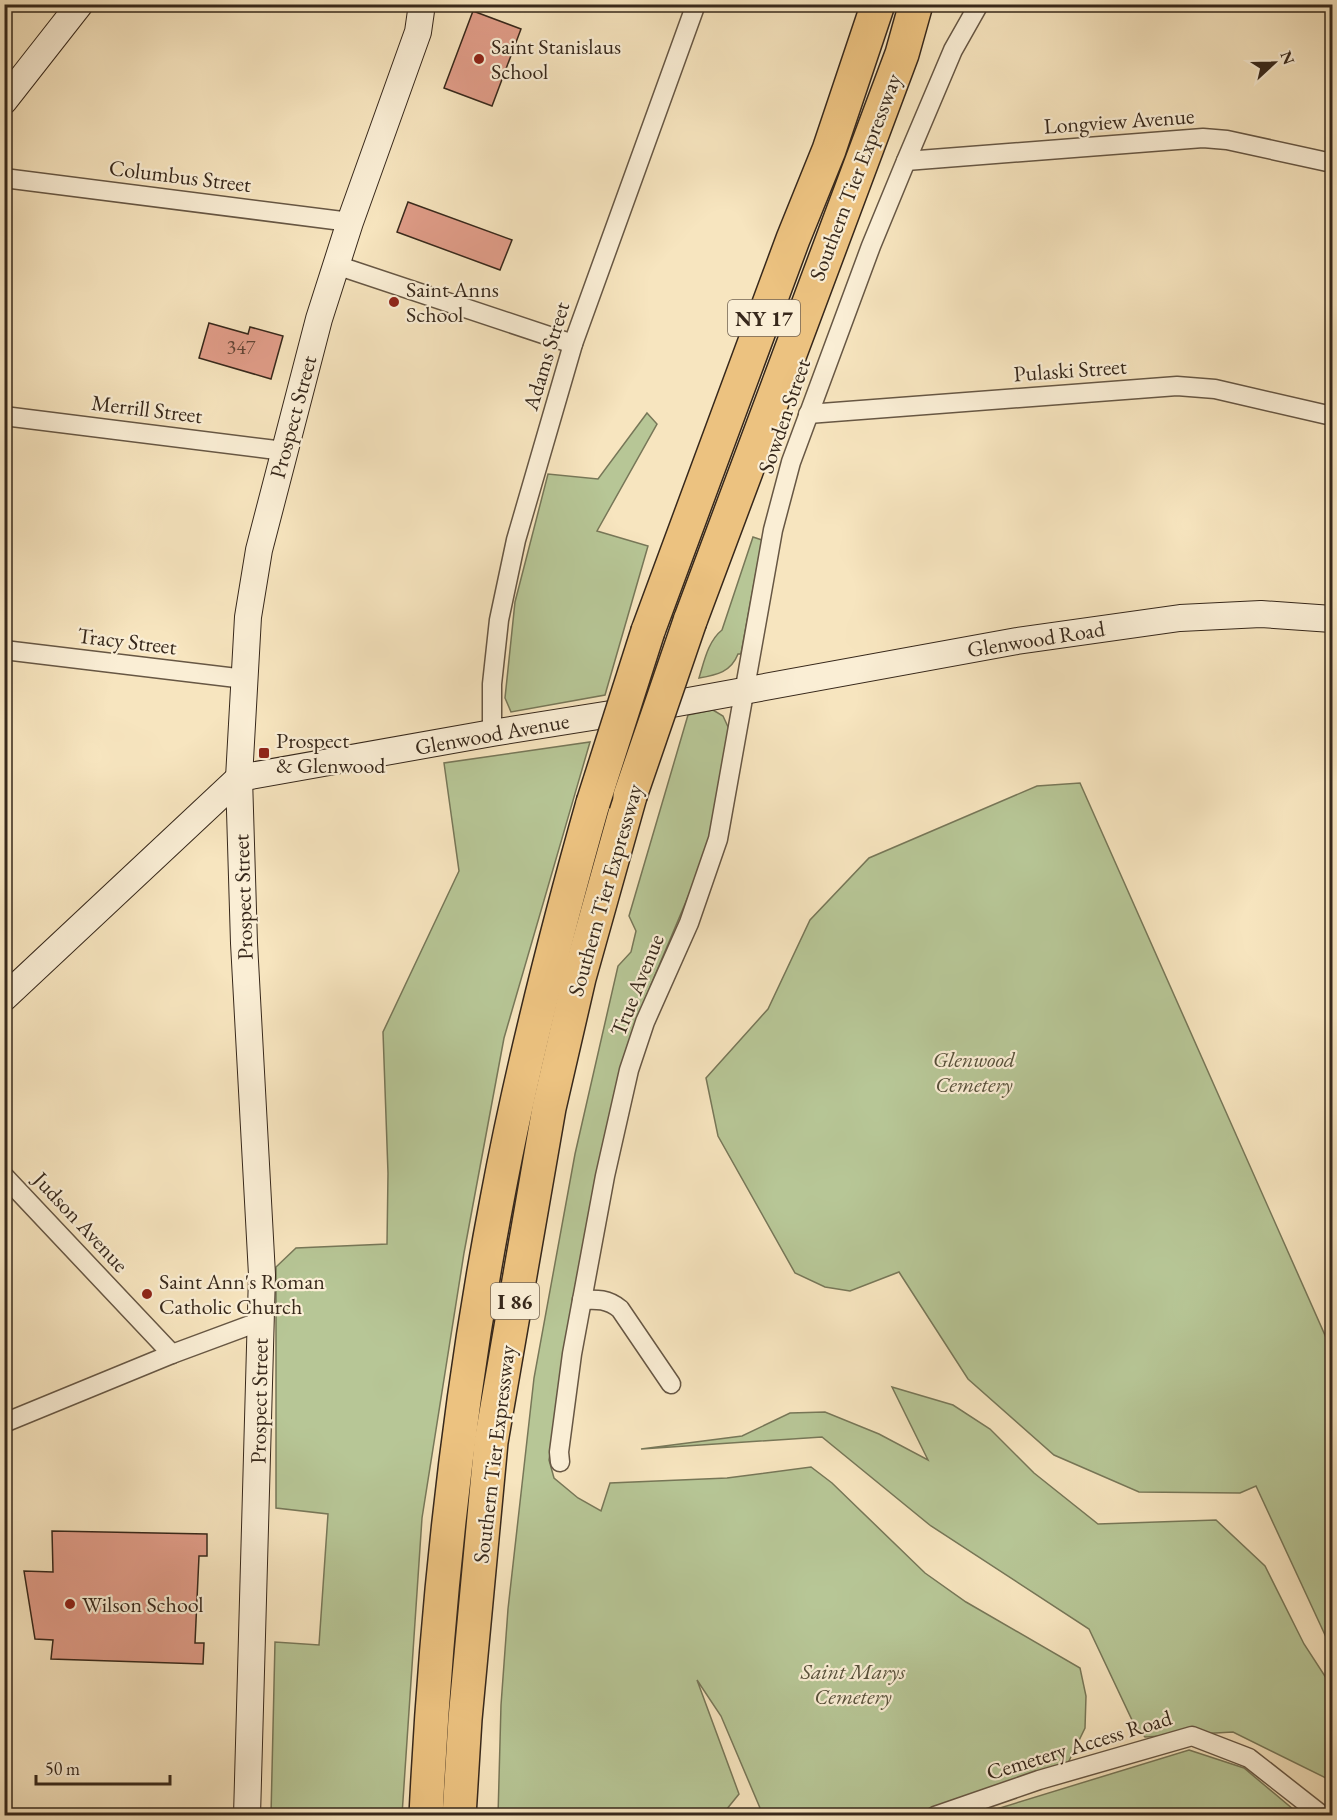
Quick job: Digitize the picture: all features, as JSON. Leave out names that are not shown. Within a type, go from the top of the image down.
[{"type":"highway","name":"Southern Tier Expressway","points":[[426,1815],[431,1705],[442,1572],[459,1431],[495,1211],[515,1111],[561,917],[593,803],[648,631],[794,239],[830,150],[878,4]]},
{"type":"highway","name":"Southern Tier Expressway","points":[[459,1815],[465,1719],[491,1442],[549,1108],[579,978],[630,796],[690,621],[902,54],[916,4]]},
{"type":"highway","points":[[902,54],[928,4]]},
{"type":"street","points":[[4,101],[80,4]]},
{"type":"street","name":"Prospect Street","points":[[247,1815],[261,1321],[261,1242],[244,943],[238,778],[248,617],[257,561],[319,319],[350,222],[418,32],[422,4]]},
{"type":"street","name":"Adams Street","points":[[492,733],[492,684],[498,630],[516,540],[573,344],[696,4]]},
{"type":"street","name":"Sowden Street","points":[[743,691],[773,530],[791,462],[871,246],[953,50],[979,4]]},
{"type":"street","name":"Longview Avenue","points":[[906,161],[1203,138],[1227,140],[1332,163]]},
{"type":"street","name":"Columbus Street","points":[[4,178],[350,222]]},
{"type":"street","points":[[336,265],[573,344]]},
{"type":"street","name":"Pulaski Street","points":[[808,414],[1177,386],[1215,389],[1332,416]]},
{"type":"street","name":"Merrill Street","points":[[4,416],[284,451]]},
{"type":"street","name":"Glenwood Road","points":[[743,691],[1017,641],[1180,618],[1260,614],[1332,619]]},
{"type":"street","name":"Tracy Street","points":[[4,650],[245,679]]},
{"type":"street","name":"Glenwood Avenue","points":[[238,778],[743,691]]},
{"type":"street","name":"True Avenue","points":[[560,1462],[559,1452],[572,1354],[605,1176],[629,1070],[645,1022],[689,923],[718,839],[743,691]]},
{"type":"street","points":[[4,998],[238,778]]},
{"type":"street","name":"Judson Avenue","points":[[4,1176],[172,1354]]},
{"type":"street","points":[[582,1300],[602,1299],[613,1303],[620,1309],[670,1384]]},
{"type":"street","points":[[4,1423],[172,1354],[261,1321]]},
{"type":"street","name":"Cemetery Access Road","points":[[935,1815],[1040,1780],[1192,1736],[1249,1758],[1323,1815]]},
{"type":"green space","points":[[647,413],[657,424],[597,531],[648,546],[605,695],[511,712],[505,698],[515,602],[548,474],[598,479]]},
{"type":"green space","points":[[753,537],[762,540],[741,654],[738,654],[723,672],[699,678],[710,646],[722,630]]},
{"type":"green space","name":"Saint Marys Cemetery","points":[[713,710],[723,716],[729,729],[706,854],[645,999],[593,1196],[549,1460],[554,1478],[578,1498],[601,1511],[610,1483],[727,1478],[811,1467],[832,1483],[925,1573],[966,1602],[1080,1668],[1086,1696],[1085,1728],[1068,1763],[918,1815],[763,1815],[721,1716],[697,1680],[739,1794],[722,1815],[498,1816],[501,1705],[508,1609],[534,1378],[575,1154],[618,966],[631,952],[636,931],[629,916],[688,715]]},
{"type":"green space","points":[[590,742],[504,1038],[464,1253],[422,1518],[402,1815],[271,1815],[275,1642],[319,1645],[328,1514],[276,1508],[276,1267],[296,1248],[387,1244],[388,1173],[383,1032],[459,871],[444,763]]},
{"type":"green space","name":"Glenwood Cemetery","points":[[1080,783],[1332,1351],[1332,1650],[1256,1486],[1240,1493],[1139,1492],[1054,1455],[968,1379],[899,1272],[850,1291],[825,1287],[795,1273],[718,1136],[706,1078],[768,1009],[810,920],[869,858],[1037,786]]},
{"type":"green space","points":[[892,1387],[953,1405],[990,1429],[1034,1473],[1098,1524],[1216,1520],[1265,1566],[1304,1644],[1332,1687],[1332,1781],[1233,1732],[1145,1737],[1133,1722],[1089,1629],[931,1526],[822,1437],[641,1449],[742,1436],[790,1413],[825,1412],[879,1434],[928,1460]]},
{"type":"green space","points":[[1189,1750],[1244,1768],[1300,1815],[977,1815]]},
{"type":"building","points":[[473,11],[521,29],[492,106],[444,88]]},
{"type":"building","points":[[408,202],[512,240],[500,270],[397,232]]},
{"type":"building","points":[[209,323],[248,334],[250,327],[283,336],[271,379],[199,358]]},
{"type":"building","points":[[52,1531],[207,1534],[207,1556],[199,1556],[195,1643],[204,1643],[203,1664],[51,1659],[53,1640],[35,1639],[24,1571],[53,1572]]},
{"type":"place","name":"Saint Stanislaus School","points":[[479,59]]},
{"type":"place","name":"Saint Anns School","points":[[394,302]]},
{"type":"place","name":"Prospect & Glenwood","points":[[264,753]]},
{"type":"place","name":"Saint Ann's Roman Catholic Church","points":[[147,1294]]},
{"type":"place","name":"Wilson School","points":[[70,1604]]}]
